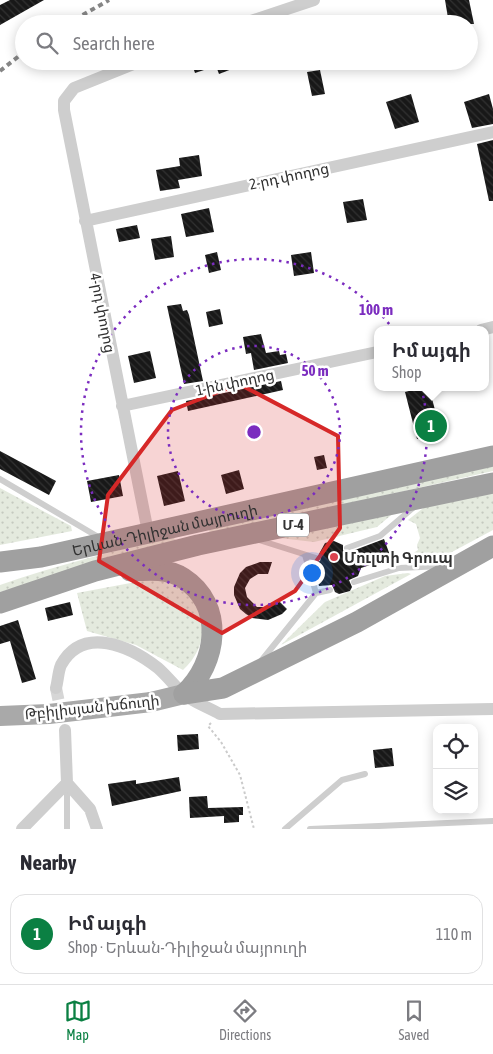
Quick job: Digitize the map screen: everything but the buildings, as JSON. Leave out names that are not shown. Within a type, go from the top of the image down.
[{"type":"highway","name":"Երևան-Դիլիջան մայրուղի","points":[[41,557],[105,541],[493,456]]},
{"type":"highway","name":"Երևան-Դիլիջան մայրուղի","points":[[95,571],[198,545],[493,483]]},
{"type":"highway","points":[[194,522],[188,528],[187,536],[191,542],[198,545]]},
{"type":"highway","points":[[184,694],[223,688],[357,622],[493,546]]},
{"type":"highway","points":[[0,562],[41,557]]},
{"type":"highway","name":"Մ-4","points":[[0,573],[41,557]]},
{"type":"highway","points":[[95,571],[160,570],[182,577],[200,592],[208,606],[213,623],[212,642],[208,659],[192,687],[184,694]]},
{"type":"highway","name":"Մ-4","points":[[0,603],[95,571]]},
{"type":"main road","name":"Թբիլիսյան խճուղի","points":[[0,716],[49,714],[151,702],[184,694]]},
{"type":"street","points":[[269,15],[314,0]]},
{"type":"street","name":"4-րդ փողոց","points":[[119,70],[74,88],[64,101],[64,110],[66,131],[148,532]]},
{"type":"street","name":"2-րդ փողոց","points":[[85,221],[493,132]]},
{"type":"street","name":"1-ին փողոց","points":[[122,406],[374,353]]},
{"type":"street","points":[[56,688],[60,667],[69,654],[87,642],[111,643],[131,650],[158,668],[184,694],[220,714],[493,709]]},
{"type":"street","points":[[65,730],[67,783],[90,809],[97,829]]},
{"type":"street","points":[[22,829],[67,783]]},
{"type":"lane","points":[[0,479],[105,541]]},
{"type":"lane","points":[[347,548],[380,536],[425,498]]},
{"type":"lane","points":[[246,535],[316,558]]},
{"type":"lane","points":[[305,555],[316,593]]},
{"type":"lane","points":[[354,582],[399,568],[457,565]]},
{"type":"lane","points":[[252,673],[316,593],[330,590]]},
{"type":"lane","points":[[285,829],[342,780],[365,774]]},
{"type":"lane","points":[[67,783],[67,829]]},
{"type":"lane","points":[[310,829],[493,821]]},
{"type":"path","points":[[220,714],[208,726],[221,742],[240,775],[254,829]]},
{"type":"highlighted area","points":[[239,384],[338,436],[340,528],[295,591],[222,633],[99,561],[108,495],[172,410]]},
{"type":"shaded area","points":[[493,464],[493,471],[210,535],[209,529]]},
{"type":"shaded area","points":[[0,488],[71,526],[72,531],[0,545]]},
{"type":"shaded area","points":[[493,490],[493,530],[437,560],[405,559],[418,550],[417,545],[420,538],[416,524],[408,520],[431,502]]},
{"type":"shaded area","points":[[402,506],[377,527],[314,542],[271,537]]},
{"type":"shaded area","points":[[173,537],[176,540],[0,592],[0,585],[43,571]]},
{"type":"shaded area","points":[[411,574],[281,645],[325,602],[385,576]]},
{"type":"shaded area","points":[[152,579],[169,583],[183,590],[193,601],[200,613],[202,627],[201,642],[194,656],[183,670],[136,645],[87,631],[77,593]]},
{"type":"tunnel","points":[[56,688],[62,717]]},
{"type":"railway","points":[[83,15],[109,0]]},
{"type":"railway","points":[[0,71],[15,59]]},
{"type":"place","name":"Իմ այգի","points":[[431,426]]},
{"type":"place","name":"Մուլտի Գրուպ","points":[[334,557]]}]
